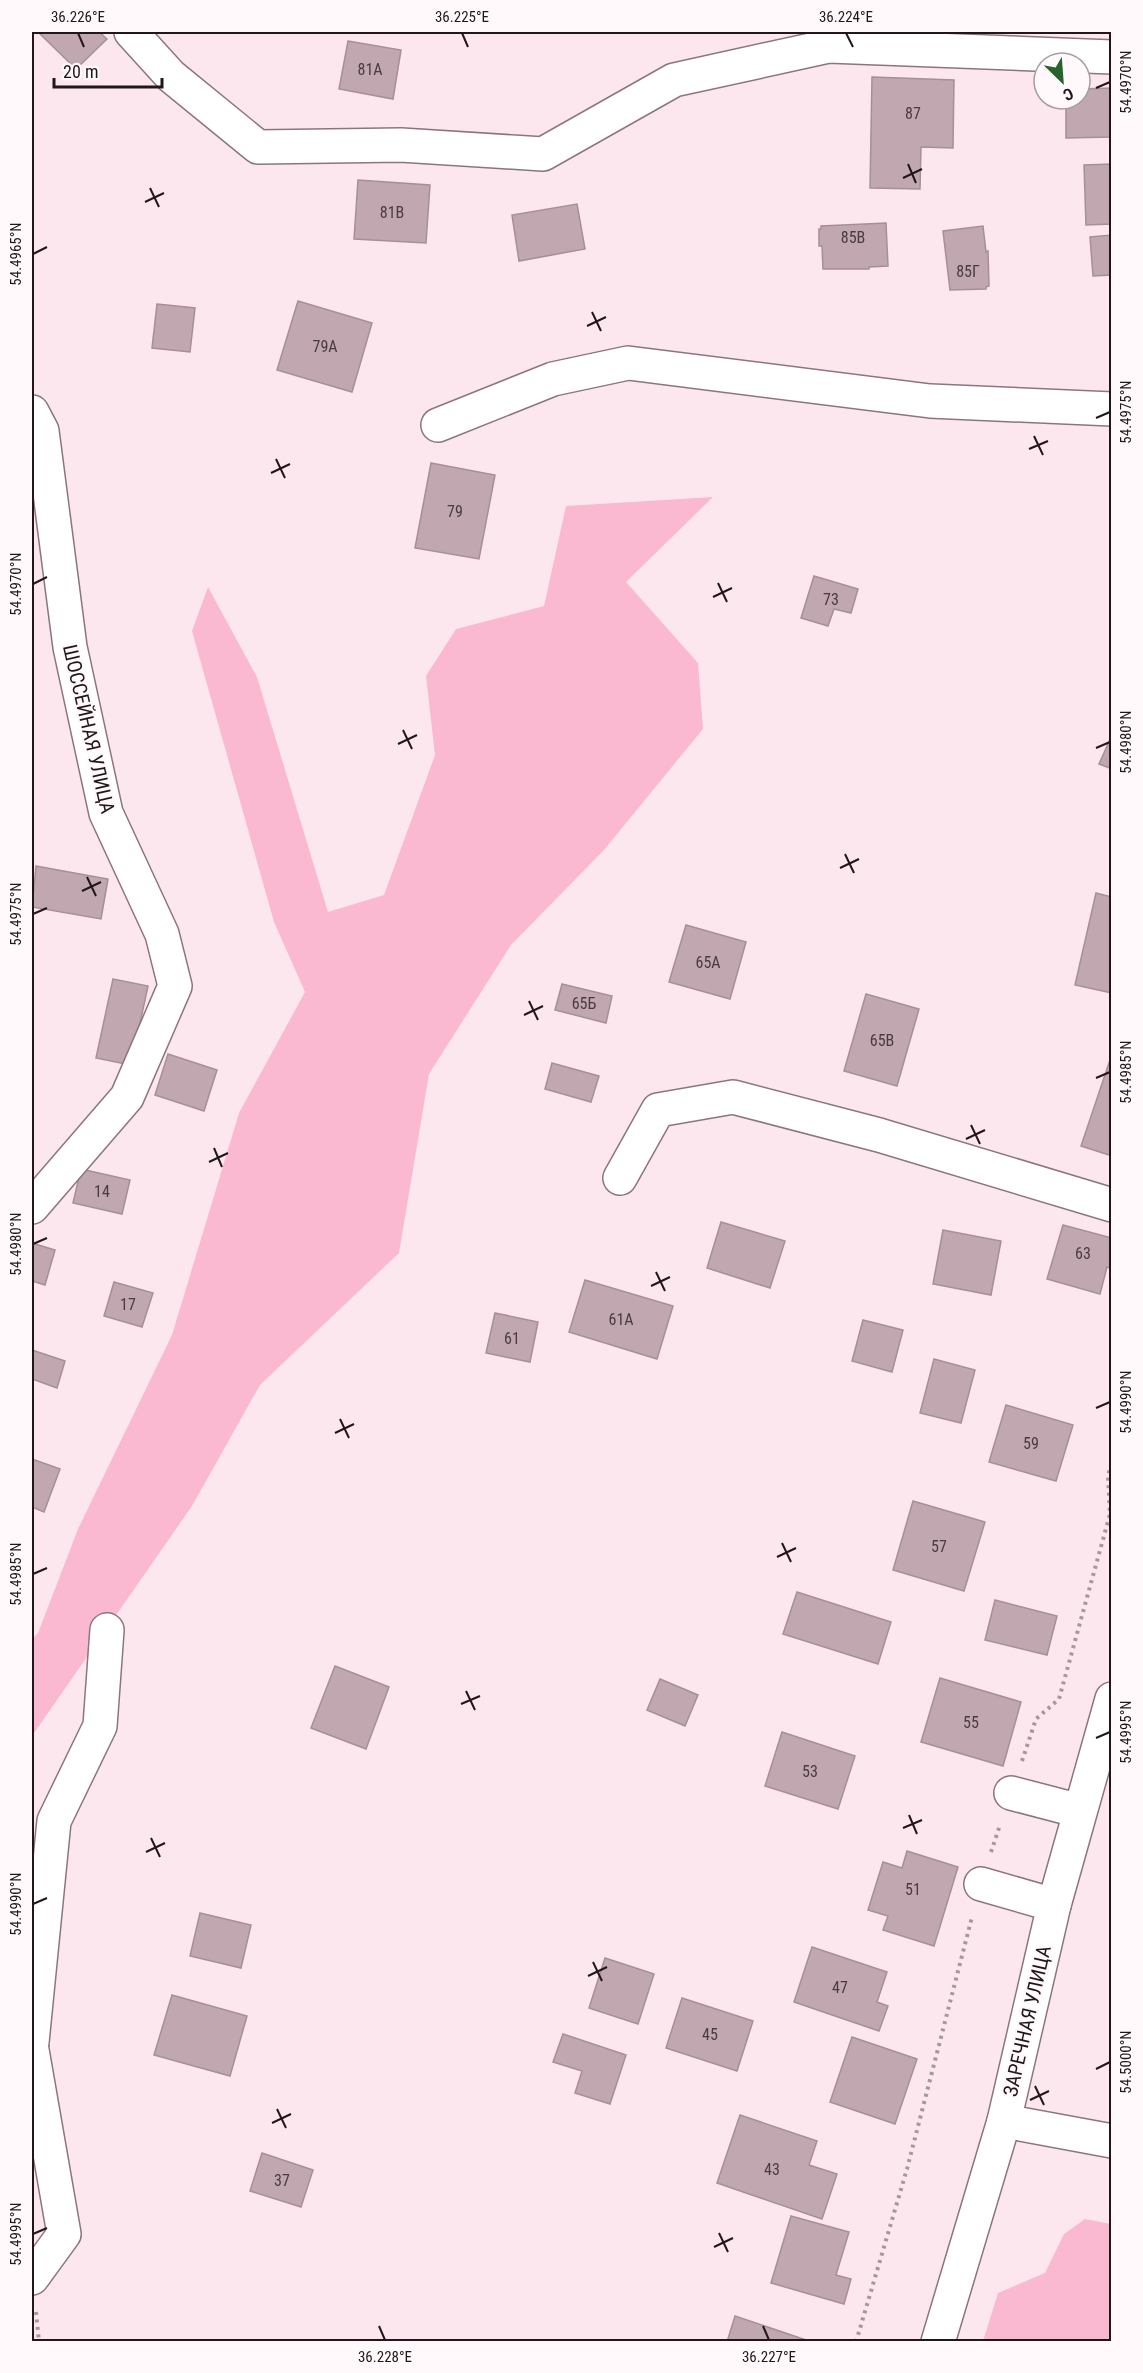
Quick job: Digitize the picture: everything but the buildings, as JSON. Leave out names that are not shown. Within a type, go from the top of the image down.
[{"type":"street","points":[[131,32],[171,76],[258,147],[401,145],[543,154],[674,80],[829,46],[1112,57]]},
{"type":"street","points":[[438,425],[553,379],[628,363],[930,401],[1112,408]]},
{"type":"street","name":"ШОССЕЙНАЯ УЛИЦА","points":[[32,412],[42,431],[70,647],[106,813],[162,934],[175,986],[127,1097],[32,1207]]},
{"type":"street","points":[[620,1178],[658,1110],[733,1097],[879,1135],[1112,1205]]},
{"type":"street","points":[[32,2042],[54,1821],[100,1726],[107,1630]]},
{"type":"street","name":"ЗАРЕЧНАЯ УЛИЦА","points":[[938,2342],[1004,2121],[1054,1905],[1112,1699]]},
{"type":"street","points":[[1011,1793],[1080,1811]]},
{"type":"street","points":[[981,1884],[1054,1905]]},
{"type":"street","points":[[32,2050],[64,2234],[32,2278]]},
{"type":"street","points":[[1004,2121],[1112,2141]]},
{"type":"shaded area","points":[[713,497],[626,582],[698,663],[703,729],[604,850],[511,945],[429,1074],[399,1253],[260,1385],[192,1506],[32,1736],[32,1639],[38,1633],[78,1529],[172,1335],[239,1113],[305,992],[274,922],[192,631],[208,587],[257,677],[328,912],[384,895],[435,755],[426,676],[456,629],[544,606],[566,506]]},
{"type":"shaded area","points":[[1085,2219],[1111,2224],[1111,2341],[983,2341],[998,2293],[1045,2273],[1064,2234]]}]
